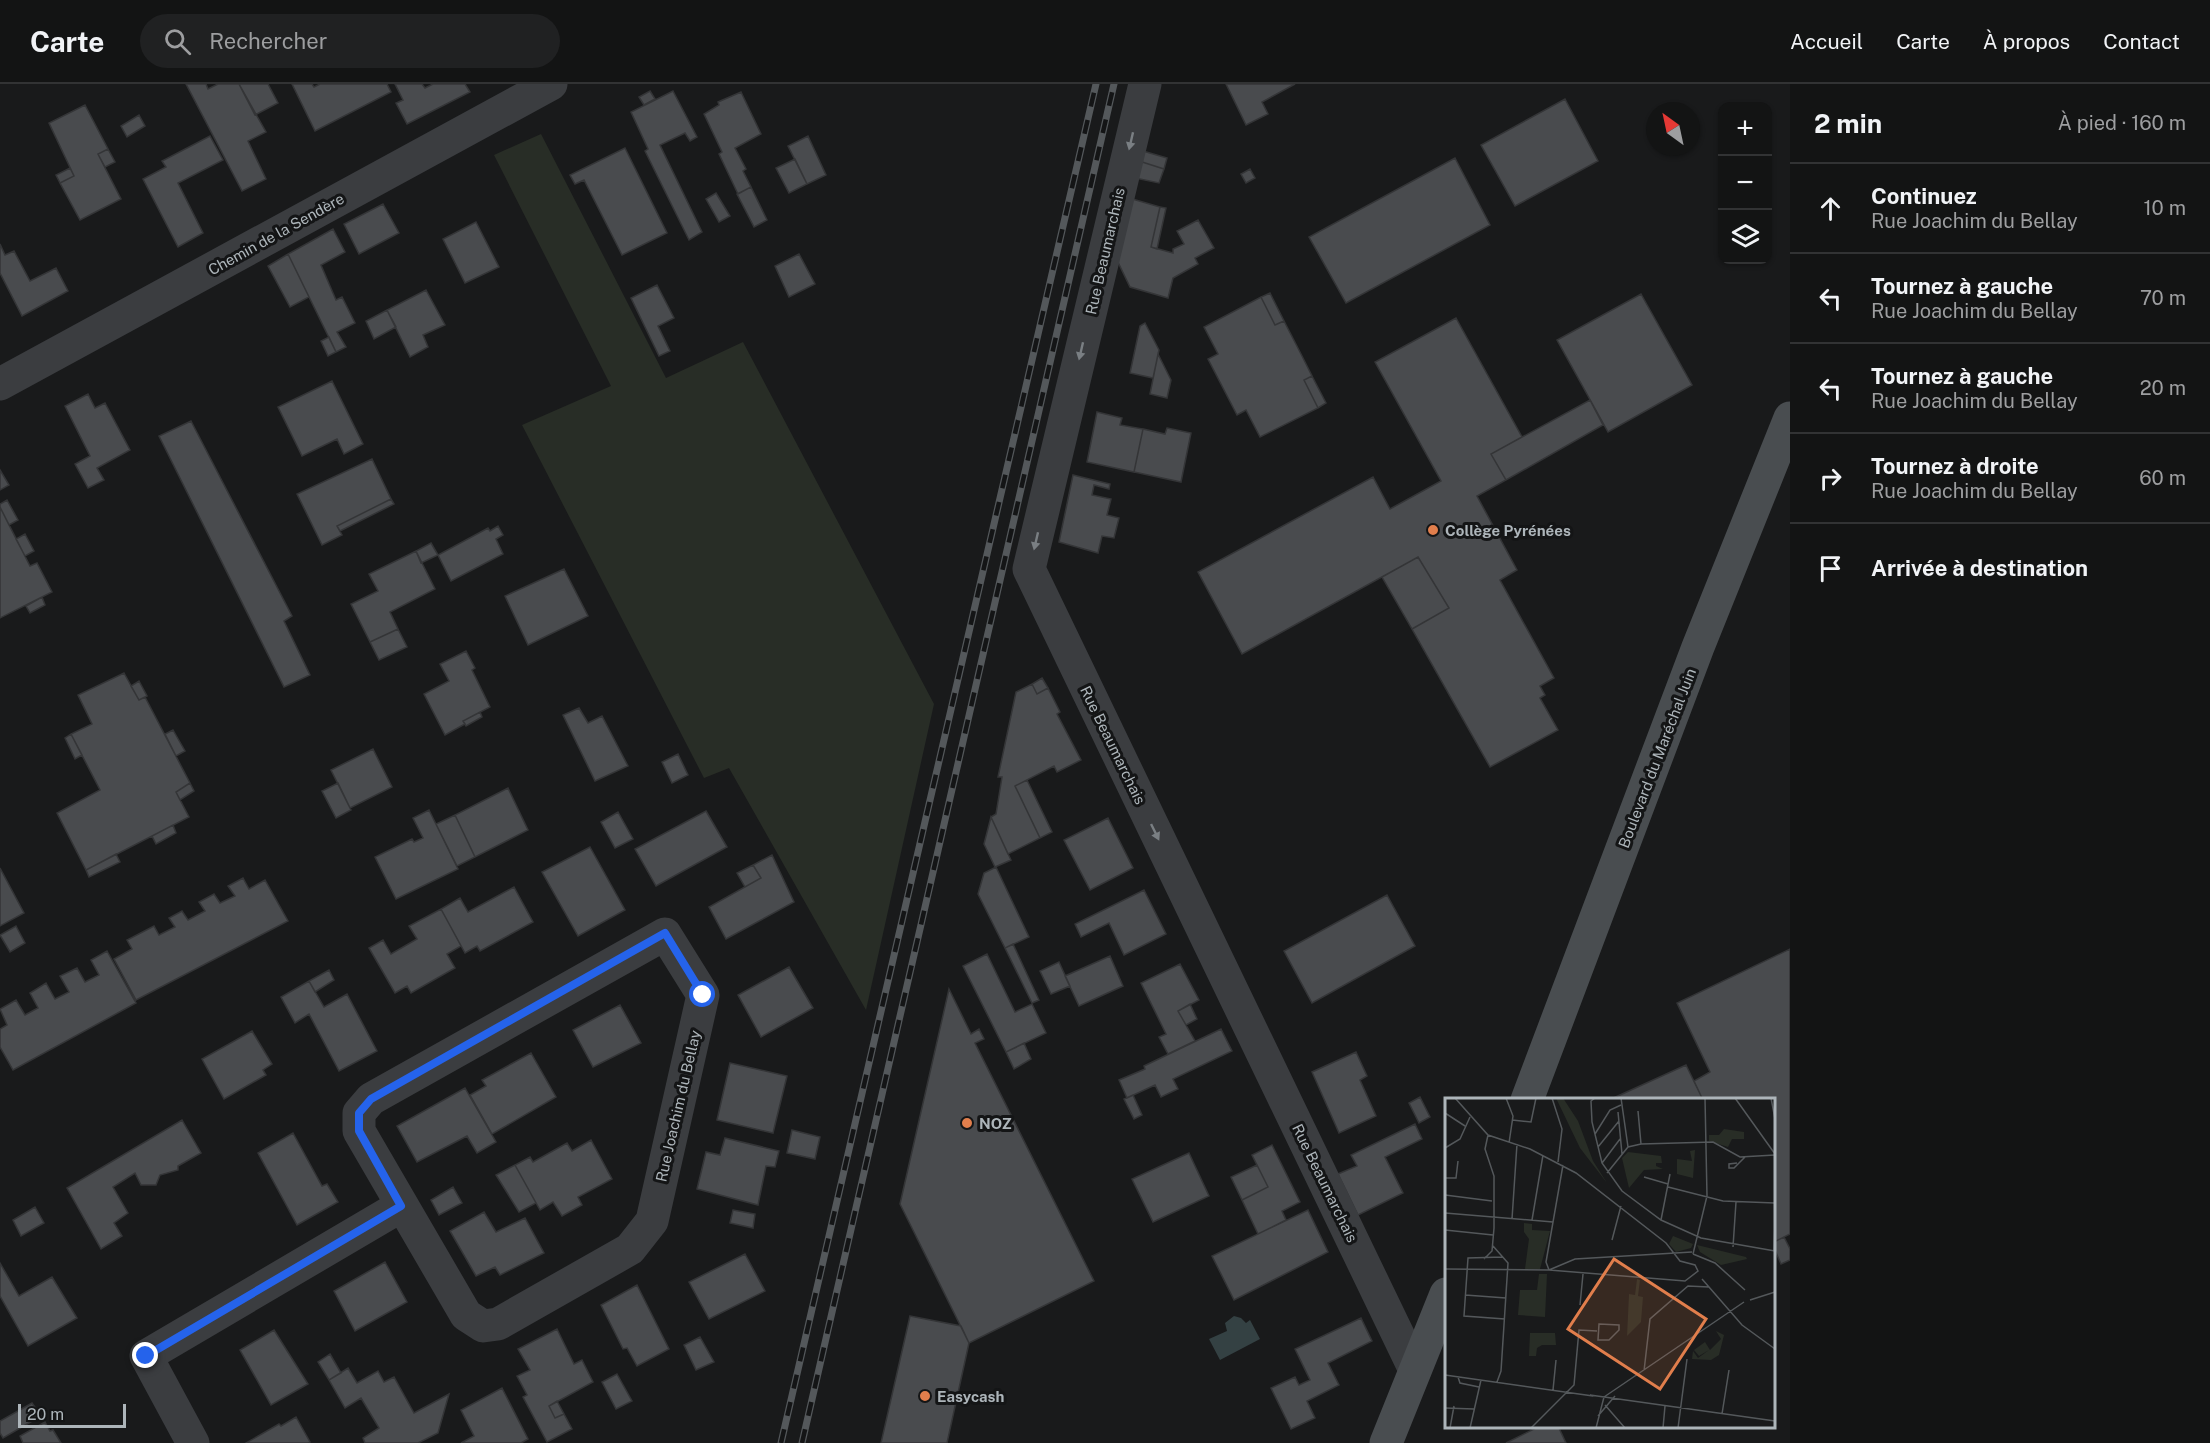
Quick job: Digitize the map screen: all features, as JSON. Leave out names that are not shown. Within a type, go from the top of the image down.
[{"type":"main road","name":"Boulevard du Maréchal Juin","points":[[1528,1098],[1698,647],[1790,418]]},
{"type":"main road","points":[[1386,1443],[1445,1296]]},
{"type":"street","name":"Chemin de la Sendère","points":[[0,384],[551,84]]},
{"type":"street","name":"Rue Beaumarchais","points":[[1145,84],[1029,569],[1414,1370]]},
{"type":"street","name":"Rue Joachim du Bellay","points":[[665,933],[703,995],[652,1221],[630,1249],[498,1324],[483,1326],[466,1315],[401,1206],[359,1131],[359,1113],[371,1099],[665,933]]},
{"type":"street","points":[[193,1443],[146,1356],[401,1206]]},
{"type":"shaded area","points":[[541,134],[666,378],[743,342],[934,704],[866,1010],[729,768],[704,778],[522,425],[611,386],[494,155]]},
{"type":"shaded area","points":[[1234,1316],[1246,1323],[1250,1320],[1260,1339],[1220,1360],[1209,1339],[1227,1331],[1225,1323]]},
{"type":"building","points":[[186,84],[206,84],[208,89],[218,84],[239,84],[266,132],[248,141],[266,179],[242,191]]},
{"type":"building","points":[[239,84],[268,84],[278,103],[255,115]]},
{"type":"building","points":[[292,84],[312,84],[314,87],[320,84],[387,84],[391,92],[315,131]]},
{"type":"building","points":[[395,84],[422,84],[425,88],[433,84],[465,84],[470,92],[407,124],[396,103],[403,100]]},
{"type":"building","points":[[1226,84],[1295,84],[1262,102],[1268,114],[1246,125]]},
{"type":"building","points":[[650,91],[655,99],[644,105],[639,97]]},
{"type":"building","points":[[673,91],[697,137],[690,141],[685,133],[660,145],[702,232],[689,240],[645,151],[648,149],[631,112]]},
{"type":"building","points":[[741,92],[761,134],[735,148],[746,169],[743,171],[751,187],[738,194],[719,154],[722,152],[704,114],[719,105],[718,102]]},
{"type":"building","points":[[1565,99],[1598,161],[1515,206],[1481,145]]},
{"type":"building","points":[[85,105],[108,149],[98,154],[121,199],[80,220],[60,183],[74,176],[49,123]]},
{"type":"building","points":[[139,115],[145,126],[127,137],[121,126]]},
{"type":"building","points":[[210,136],[223,160],[178,183],[203,233],[178,247],[143,179],[166,167],[162,161]]},
{"type":"building","points":[[808,136],[826,175],[807,184],[788,146]]},
{"type":"building","points":[[625,148],[667,233],[622,255],[584,180],[575,184],[570,175]]},
{"type":"building","points":[[108,149],[115,162],[105,167],[98,154]]},
{"type":"building","points":[[1143,151],[1167,158],[1164,169],[1139,161]]},
{"type":"building","points":[[1455,158],[1490,225],[1346,303],[1309,237]]},
{"type":"building","points":[[795,159],[807,184],[789,193],[776,168]]},
{"type":"building","points":[[1139,161],[1164,169],[1159,183],[1135,178]]},
{"type":"building","points":[[70,168],[74,176],[60,183],[56,175]]},
{"type":"building","points":[[1250,169],[1255,178],[1246,183],[1241,174]]},
{"type":"building","points":[[751,187],[767,220],[754,227],[737,194]]},
{"type":"building","points":[[716,193],[730,216],[719,222],[706,199]]},
{"type":"building","points":[[1129,198],[1160,207],[1151,247],[1173,253],[1173,249],[1184,244],[1177,231],[1198,220],[1214,248],[1195,258],[1198,264],[1173,278],[1168,298],[1130,287],[1115,256]]},
{"type":"building","points":[[383,204],[399,233],[359,254],[344,224]]},
{"type":"building","points":[[1160,207],[1166,208],[1157,249],[1151,247]]},
{"type":"building","points":[[476,222],[499,267],[465,283],[443,239]]},
{"type":"building","points":[[333,229],[345,252],[321,265],[336,300],[342,297],[355,323],[337,332],[346,347],[336,352],[288,254]]},
{"type":"building","points":[[0,244],[5,255],[14,251],[30,281],[56,268],[68,291],[22,316],[0,273]]},
{"type":"building","points":[[288,254],[309,297],[290,307],[268,266]]},
{"type":"building","points":[[799,254],[815,284],[789,297],[775,266]]},
{"type":"building","points":[[657,285],[674,318],[658,326],[670,351],[659,356],[631,298]]},
{"type":"building","points":[[426,290],[445,325],[423,335],[428,347],[410,357],[387,310]]},
{"type":"building","points":[[1270,293],[1284,321],[1275,325],[1261,297]]},
{"type":"building","points":[[1641,294],[1692,385],[1608,432],[1557,340]]},
{"type":"building","points":[[1261,297],[1275,325],[1284,321],[1301,354],[1312,376],[1304,380],[1318,408],[1260,437],[1246,410],[1237,415],[1208,359],[1218,354],[1204,327]]},
{"type":"building","points":[[387,310],[396,327],[374,339],[366,321]]},
{"type":"building","points":[[1456,318],[1522,437],[1491,454],[1506,480],[1477,496],[1517,570],[1500,580],[1554,678],[1540,686],[1545,695],[1540,698],[1558,730],[1490,767],[1412,629],[1449,608],[1418,557],[1242,654],[1198,572],[1373,477],[1390,509],[1441,481],[1375,362]]},
{"type":"building","points":[[1145,323],[1159,350],[1153,378],[1130,373],[1140,326]]},
{"type":"building","points":[[329,337],[336,352],[328,356],[321,341]]},
{"type":"building","points":[[1158,354],[1171,380],[1167,398],[1150,394]]},
{"type":"building","points":[[1312,376],[1326,403],[1318,408],[1304,380]]},
{"type":"building","points":[[332,381],[363,444],[344,454],[337,439],[302,456],[278,407]]},
{"type":"building","points":[[88,394],[95,408],[105,403],[130,450],[97,468],[104,480],[88,488],[75,464],[90,456],[65,406]]},
{"type":"building","points":[[1590,400],[1603,425],[1506,480],[1491,454]]},
{"type":"building","points":[[1097,412],[1122,418],[1120,425],[1143,429],[1134,472],[1087,462]]},
{"type":"building","points":[[191,421],[292,616],[284,621],[310,675],[284,687],[159,436]]},
{"type":"building","points":[[1167,428],[1191,433],[1181,482],[1134,472],[1143,429],[1165,434]]},
{"type":"building","points":[[372,459],[391,499],[337,526],[342,535],[322,545],[297,494]]},
{"type":"building","points":[[0,470],[9,485],[0,490]]},
{"type":"building","points":[[1073,475],[1110,484],[1109,489],[1094,485],[1092,495],[1111,499],[1107,515],[1119,518],[1114,538],[1102,536],[1098,553],[1059,542]]},
{"type":"building","points":[[391,499],[394,504],[340,531],[337,526]]},
{"type":"building","points":[[7,500],[18,520],[9,525],[0,507],[0,504]]},
{"type":"building","points":[[0,507],[30,566],[37,563],[52,592],[0,618]]},
{"type":"building","points":[[498,526],[503,535],[496,539],[503,554],[451,581],[438,555],[488,528],[490,531]]},
{"type":"building","points":[[25,534],[34,551],[25,556],[16,539]]},
{"type":"building","points":[[431,543],[438,555],[421,563],[416,551]]},
{"type":"building","points":[[416,551],[435,589],[390,612],[398,629],[370,642],[351,604],[378,591],[369,574]]},
{"type":"building","points":[[1418,557],[1449,608],[1412,629],[1382,577]]},
{"type":"building","points":[[564,569],[588,616],[528,645],[505,596]]},
{"type":"building","points":[[42,597],[45,605],[30,613],[26,606]]},
{"type":"building","points":[[398,629],[407,647],[379,660],[370,642]]},
{"type":"building","points":[[466,651],[475,668],[472,670],[490,707],[463,721],[465,724],[445,735],[424,694],[449,681],[440,664]]},
{"type":"building","points":[[124,673],[139,700],[145,697],[190,783],[176,792],[189,817],[86,870],[57,813],[100,790],[71,734],[92,724],[78,695]]},
{"type":"building","points":[[1042,678],[1048,688],[1037,694],[1032,684]]},
{"type":"building","points":[[139,681],[147,696],[139,700],[131,686]]},
{"type":"building","points":[[1032,684],[1037,694],[1048,688],[1060,712],[1057,714],[1081,760],[1057,772],[1054,766],[1015,786],[1040,838],[1008,854],[991,817],[996,814],[1002,777],[998,777],[1016,692]]},
{"type":"building","points":[[579,708],[588,723],[602,716],[628,766],[595,781],[563,715]]},
{"type":"building","points":[[480,712],[482,717],[466,726],[463,721]]},
{"type":"building","points":[[173,730],[185,751],[176,756],[165,734]]},
{"type":"building","points":[[71,734],[82,755],[75,759],[65,738]]},
{"type":"building","points":[[373,749],[392,787],[350,808],[331,770]]},
{"type":"building","points":[[678,754],[688,775],[672,783],[662,762]]},
{"type":"building","points":[[1027,780],[1052,832],[1040,838],[1015,786]]},
{"type":"building","points":[[190,783],[194,791],[180,800],[176,792]]},
{"type":"building","points":[[338,783],[351,810],[336,818],[322,791]]},
{"type":"building","points":[[508,788],[528,830],[475,857],[455,815]]},
{"type":"building","points":[[429,810],[458,869],[396,899],[375,857],[412,839],[414,842],[423,838],[413,818]]},
{"type":"building","points":[[706,811],[727,847],[656,886],[635,849]]},
{"type":"building","points":[[618,812],[633,839],[615,848],[601,822]]},
{"type":"building","points":[[455,815],[475,857],[457,866],[436,824]]},
{"type":"building","points":[[991,817],[1011,860],[995,867],[984,844]]},
{"type":"building","points":[[1108,818],[1133,868],[1090,890],[1064,840]]},
{"type":"building","points":[[173,825],[176,833],[156,844],[152,836]]},
{"type":"building","points":[[590,847],[625,910],[578,936],[542,872]]},
{"type":"building","points":[[116,854],[120,862],[89,877],[86,870]]},
{"type":"building","points":[[772,855],[794,902],[726,939],[709,907],[761,878],[753,865]]},
{"type":"building","points":[[753,865],[761,878],[745,887],[737,873]]},
{"type":"building","points":[[996,867],[1029,937],[1005,948],[978,894],[984,873]]},
{"type":"building","points":[[0,868],[24,913],[0,926]]},
{"type":"building","points":[[243,878],[249,889],[265,880],[288,921],[136,1000],[114,959],[132,949],[127,940],[154,926],[159,935],[175,927],[169,918],[182,911],[188,920],[205,911],[199,902],[214,894],[220,903],[235,896],[228,886]]},
{"type":"building","points":[[514,887],[533,922],[480,951],[477,946],[465,953],[441,909],[460,898],[468,912]]},
{"type":"building","points":[[1144,890],[1166,934],[1124,955],[1109,923],[1081,937],[1075,924]]},
{"type":"building","points":[[1387,895],[1415,946],[1312,1003],[1284,951]]},
{"type":"building","points":[[441,909],[461,946],[447,954],[455,968],[411,993],[407,986],[395,993],[369,948],[383,940],[391,954],[417,939],[409,926]]},
{"type":"building","points":[[16,926],[25,943],[10,952],[0,935]]},
{"type":"building","points":[[1013,944],[1039,1000],[1032,1003],[1005,948]]},
{"type":"building","points":[[1790,949],[1790,1234],[1775,1242],[1775,1098],[1702,1098],[1694,1081],[1710,1072],[1677,1003]]},
{"type":"building","points":[[107,951],[136,1003],[13,1070],[0,1047],[0,1029],[7,1025],[0,1009],[16,1000],[25,1015],[38,1008],[30,993],[46,983],[55,999],[69,992],[60,976],[77,968],[85,982],[99,975],[91,960]]},
{"type":"building","points":[[987,954],[1015,1012],[1032,1004],[1046,1033],[1006,1052],[963,966]]},
{"type":"building","points":[[1110,956],[1123,986],[1079,1006],[1065,976]]},
{"type":"building","points":[[1059,962],[1070,986],[1051,994],[1040,971]]},
{"type":"building","points":[[1180,964],[1199,1000],[1178,1011],[1195,1041],[1168,1054],[1159,1037],[1166,1034],[1141,983]]},
{"type":"building","points":[[789,967],[813,1008],[761,1037],[738,995]]},
{"type":"building","points":[[329,970],[334,980],[315,992],[309,981]]},
{"type":"building","points":[[309,981],[324,1007],[347,994],[377,1051],[339,1071],[309,1014],[295,1023],[281,997]]},
{"type":"building","name":"NOZ","points":[[949,989],[971,1034],[979,1029],[984,1039],[975,1043],[1094,1281],[969,1343],[900,1204]]},
{"type":"building","points":[[1190,1004],[1197,1019],[1186,1025],[1178,1011]]},
{"type":"building","points":[[620,1005],[641,1043],[593,1067],[573,1030]]},
{"type":"building","points":[[1221,1029],[1232,1051],[1173,1079],[1178,1089],[1161,1097],[1155,1085],[1127,1098],[1119,1080]]},
{"type":"building","points":[[252,1031],[272,1064],[263,1070],[266,1075],[224,1099],[202,1059]]},
{"type":"building","points":[[1024,1043],[1031,1059],[1014,1069],[1006,1052]]},
{"type":"building","points":[[1356,1052],[1367,1076],[1360,1080],[1376,1116],[1339,1133],[1312,1072]]},
{"type":"building","points":[[531,1053],[556,1097],[492,1134],[470,1095],[486,1086],[482,1080]]},
{"type":"building","points":[[730,1063],[787,1076],[773,1133],[717,1120]]},
{"type":"building","points":[[1686,1065],[1702,1098],[1613,1098]]},
{"type":"building","points":[[465,1088],[496,1142],[477,1153],[467,1136],[417,1162],[397,1126]]},
{"type":"building","points":[[1133,1095],[1142,1115],[1134,1119],[1124,1099]]},
{"type":"building","points":[[1420,1097],[1430,1117],[1419,1123],[1409,1103]]},
{"type":"building","points":[[182,1120],[201,1153],[178,1166],[178,1170],[160,1175],[156,1185],[141,1185],[135,1173],[113,1187],[128,1213],[114,1223],[122,1236],[101,1249],[67,1188]]},
{"type":"building","points":[[1415,1124],[1422,1139],[1385,1157],[1403,1193],[1358,1215],[1338,1174],[1357,1166],[1351,1155]]},
{"type":"building","points":[[792,1130],[820,1137],[815,1159],[787,1153]]},
{"type":"building","points":[[293,1133],[322,1186],[327,1184],[338,1202],[297,1225],[258,1153]]},
{"type":"building","points":[[725,1138],[779,1151],[775,1167],[766,1166],[758,1205],[697,1189],[706,1152],[720,1155]]},
{"type":"building","points":[[591,1140],[612,1179],[578,1197],[582,1205],[562,1216],[553,1202],[540,1210],[515,1165],[530,1157],[533,1162],[567,1143],[572,1151]]},
{"type":"building","points":[[1272,1145],[1300,1202],[1282,1211],[1286,1220],[1258,1234],[1242,1200],[1268,1187],[1252,1155]]},
{"type":"building","points":[[1189,1153],[1209,1196],[1153,1222],[1132,1179]]},
{"type":"building","points":[[515,1165],[536,1203],[519,1212],[496,1175]]},
{"type":"building","points":[[1257,1165],[1268,1187],[1242,1200],[1231,1177]]},
{"type":"building","points":[[453,1187],[462,1203],[439,1215],[431,1200]]},
{"type":"building","points":[[35,1207],[44,1223],[21,1236],[13,1220]]},
{"type":"building","points":[[733,1210],[755,1214],[753,1228],[730,1223]]},
{"type":"building","points":[[1308,1210],[1328,1252],[1234,1300],[1212,1256]]},
{"type":"building","points":[[484,1212],[496,1232],[525,1218],[544,1253],[500,1275],[495,1267],[476,1276],[450,1231]]},
{"type":"building","points":[[1784,1237],[1790,1249],[1790,1260],[1781,1264],[1775,1250],[1775,1242]]},
{"type":"building","points":[[745,1254],[765,1291],[709,1319],[689,1282]]},
{"type":"building","points":[[385,1262],[407,1302],[355,1331],[334,1291]]},
{"type":"building","points":[[0,1263],[19,1296],[52,1277],[77,1318],[28,1346],[0,1296]]},
{"type":"building","points":[[637,1285],[669,1349],[637,1366],[627,1348],[623,1349],[601,1305]]},
{"type":"building","points":[[910,1316],[961,1326],[969,1343],[947,1443],[881,1443]]},
{"type":"building","points":[[1361,1318],[1372,1341],[1328,1363],[1339,1385],[1307,1401],[1315,1418],[1291,1429],[1271,1388],[1295,1377],[1299,1385],[1310,1380],[1295,1349]]},
{"type":"building","points":[[557,1329],[574,1364],[582,1360],[593,1382],[549,1406],[555,1418],[564,1414],[572,1429],[547,1442],[523,1397],[527,1395],[517,1376],[530,1370],[518,1349]]},
{"type":"building","points":[[274,1330],[308,1384],[271,1405],[240,1350]]},
{"type":"building","points":[[700,1337],[714,1362],[696,1370],[684,1345]]},
{"type":"building","points":[[330,1354],[341,1373],[329,1380],[318,1362]]},
{"type":"building","points":[[348,1368],[357,1383],[378,1371],[384,1382],[394,1377],[414,1413],[449,1394],[438,1433],[418,1443],[365,1443],[363,1438],[379,1428],[361,1398],[345,1408],[329,1380]]},
{"type":"building","points":[[617,1374],[632,1401],[616,1409],[602,1382]]},
{"type":"building","points":[[502,1388],[528,1439],[521,1443],[461,1443],[474,1436],[461,1410]]},
{"type":"building","points":[[557,1401],[564,1414],[555,1418],[549,1406]]},
{"type":"building","points":[[32,1403],[41,1416],[3,1438],[0,1433],[0,1421]]},
{"type":"building","points":[[296,1417],[310,1442],[246,1443],[279,1424],[281,1426]]},
{"type":"building","points":[[45,1422],[61,1443],[23,1443],[20,1436]]},
{"type":"building","points":[[1536,1428],[1559,1428],[1566,1443],[1506,1443]]},
{"type":"railway","points":[[781,1443],[1096,84]]},
{"type":"railway","points":[[802,1443],[1114,84]]},
{"type":"place","name":"Collège Pyrénées","points":[[1433,530]]},
{"type":"place","name":"NOZ","points":[[967,1123]]},
{"type":"place","name":"Easycash","points":[[925,1396]]},
{"type":"route","points":[[146,1356],[401,1206],[359,1131],[359,1113],[371,1099],[665,933],[703,995]]}]
